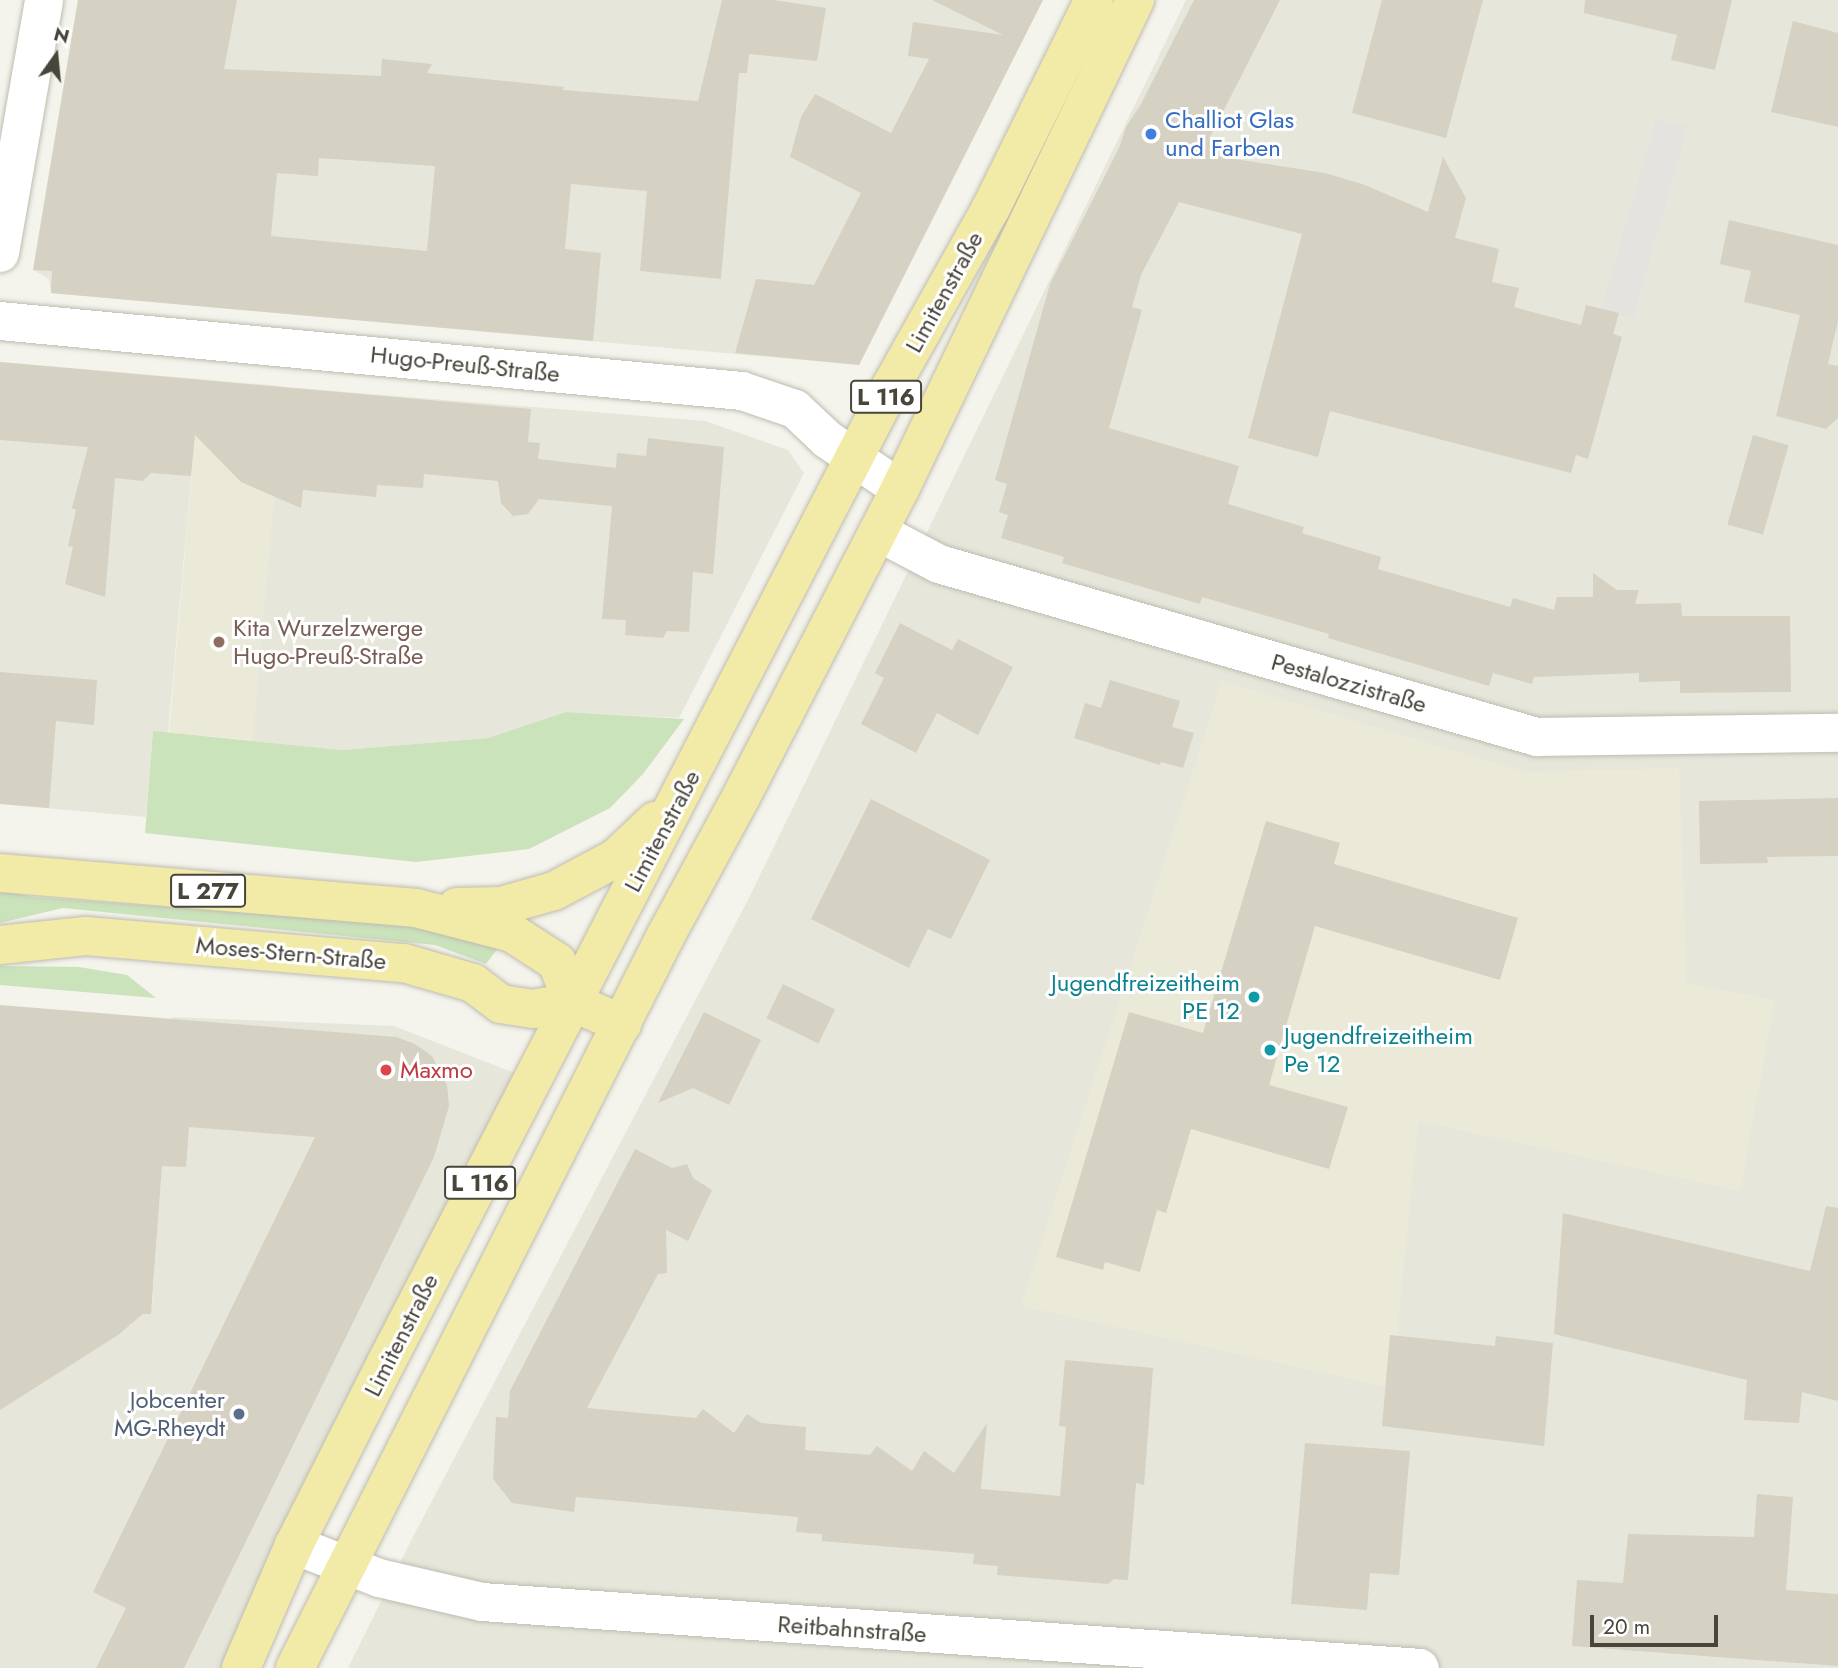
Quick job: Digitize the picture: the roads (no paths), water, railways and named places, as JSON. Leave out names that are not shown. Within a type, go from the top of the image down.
[{"type":"main road","name":"Limitenstraße","points":[[241,1668],[294,1545],[856,456],[991,208],[1094,0]]},
{"type":"main road","name":"Limitenstraße","points":[[295,1668],[622,1024],[900,489],[1135,0]]},
{"type":"main road","name":"L 116","points":[[416,908],[501,906],[554,891],[616,858],[681,796]]},
{"type":"main road","name":"L 277","points":[[0,873],[416,908],[512,933],[523,939],[557,962],[572,1002]]},
{"type":"main road","name":"Moses-Stern-Straße","points":[[0,945],[86,936],[404,963],[472,983],[501,1004],[533,1009],[572,1002]]},
{"type":"main road","points":[[572,1002],[622,1024]]},
{"type":"street","points":[[0,253],[44,0]]},
{"type":"street","name":"Hugo-Preuß-Straße","points":[[0,321],[742,391],[795,409],[828,440],[856,456],[900,489]]},
{"type":"street","name":"Pestalozzistraße","points":[[878,532],[939,564],[1536,737],[1838,733]]},
{"type":"street","name":"Reitbahnstraße","points":[[294,1545],[379,1578],[482,1602],[1420,1668]]},
{"type":"place","name":"Challiot Glas und Farben","points":[[1151,134]]},
{"type":"place","name":"Kita Wurzelzwerge Hugo-Preuß-Straße","points":[[219,642]]},
{"type":"place","name":"Jugendfreizeitheim PE 12","points":[[1254,997]]},
{"type":"place","name":"Jugendfreizeitheim Pe 12","points":[[1270,1050]]},
{"type":"place","name":"Maxmo","points":[[386,1070]]},
{"type":"place","name":"Jobcenter MG-Rheydt","points":[[239,1414]]}]
